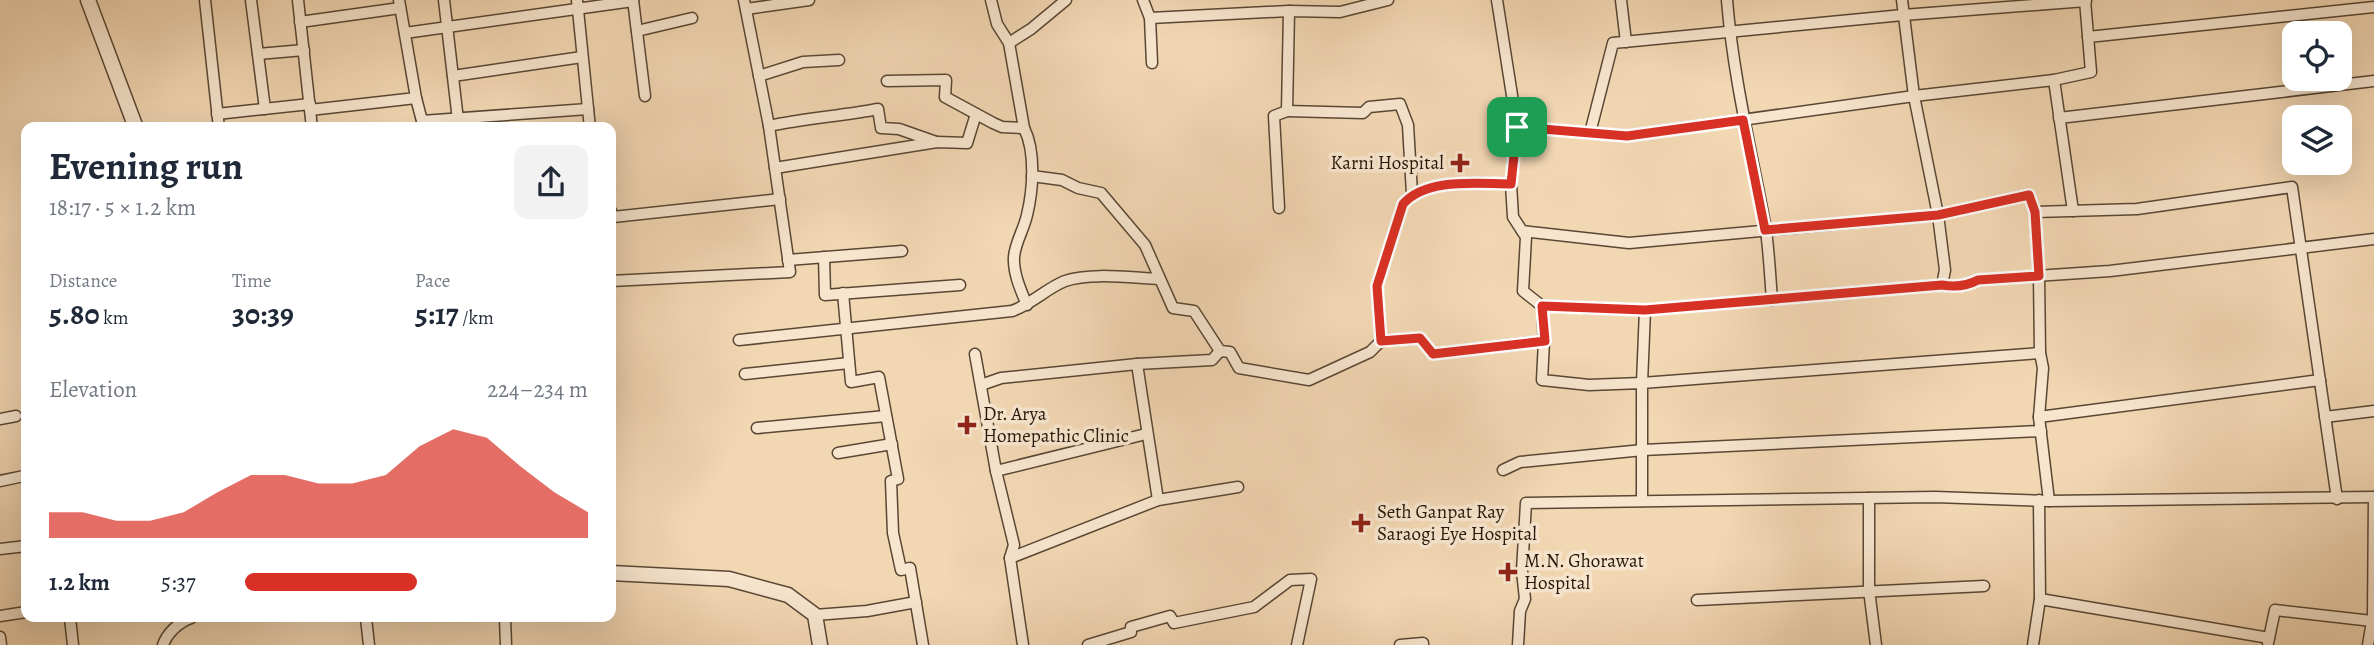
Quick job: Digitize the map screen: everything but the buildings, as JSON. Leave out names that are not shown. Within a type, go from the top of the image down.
[{"type":"street","points":[[88,0],[134,122]]},
{"type":"street","points":[[205,0],[218,122]]},
{"type":"street","points":[[251,0],[265,109]]},
{"type":"street","points":[[298,0],[311,122]]},
{"type":"street","points":[[443,0],[458,120]]},
{"type":"street","points":[[405,33],[577,4],[633,0],[645,96]]},
{"type":"street","points":[[616,281],[790,272],[769,126],[745,4],[810,0]]},
{"type":"street","points":[[991,0],[997,24],[1009,43],[1024,128],[1029,136],[1032,176],[1028,215],[1014,257],[1018,283],[1027,306]]},
{"type":"street","points":[[1009,43],[1066,0]]},
{"type":"street","points":[[1143,0],[1150,18],[1152,63]]},
{"type":"street","points":[[1252,0],[1252,13]]},
{"type":"street","points":[[1150,18],[1340,12],[1388,0]]},
{"type":"street","points":[[1497,0],[1517,127],[1511,184],[1513,216],[1526,237],[1523,291],[1542,306],[1645,310],[1942,285],[1950,287],[1978,280],[2110,271],[2374,239]]},
{"type":"street","points":[[1621,0],[1626,42]]},
{"type":"street","points":[[1727,0],[1729,32],[1743,120],[1765,230],[1772,300]]},
{"type":"street","points":[[1902,0],[1914,96],[1938,215],[1945,270],[1942,285]]},
{"type":"street","points":[[1517,127],[1590,133],[1627,136],[1914,96],[2054,80],[2091,72],[2085,1],[1903,15],[1613,43],[1590,133]]},
{"type":"street","points":[[300,23],[400,4],[422,121],[588,109]]},
{"type":"street","points":[[577,4],[589,122]]},
{"type":"street","points":[[2088,37],[2374,7]]},
{"type":"street","points":[[1287,111],[1289,12]]},
{"type":"street","points":[[637,31],[692,18]]},
{"type":"street","points":[[258,54],[304,50]]},
{"type":"street","points":[[453,76],[582,57]]},
{"type":"street","points":[[759,76],[803,62],[839,60]]},
{"type":"street","points":[[887,80],[946,80],[945,97],[1002,127],[1024,128]]},
{"type":"street","points":[[2054,80],[2073,211]]},
{"type":"street","points":[[2059,118],[2374,80]]},
{"type":"street","points":[[217,114],[416,97]]},
{"type":"street","points":[[1279,208],[1274,116],[1287,111],[1363,113],[1369,107],[1400,104],[1408,125],[1412,194]]},
{"type":"street","points":[[769,126],[878,109],[881,128],[899,129],[937,142]]},
{"type":"street","points":[[775,168],[937,142],[967,143],[976,114]]},
{"type":"street","points":[[1032,176],[1062,180],[1078,188],[1101,193],[1145,245],[1173,308],[1194,311],[1220,351]]},
{"type":"street","points":[[1381,341],[1377,286],[1403,204],[1412,194],[1449,184],[1511,184]]},
{"type":"street","points":[[2035,212],[2137,209],[2292,187],[2337,499]]},
{"type":"street","points":[[1522,231],[1629,243],[1938,215],[2029,195],[2035,212],[2040,353],[2043,368],[2039,417],[2044,501],[2039,599],[2033,645]]},
{"type":"street","points":[[616,217],[780,199]]},
{"type":"street","points":[[788,260],[902,251]]},
{"type":"street","points":[[824,257],[825,295],[960,285]]},
{"type":"street","points":[[739,340],[1012,311],[1027,306],[1064,281],[1082,277],[1160,279]]},
{"type":"street","points":[[843,293],[851,382],[879,377],[898,479],[891,481],[893,533],[901,569],[910,568],[923,645]]},
{"type":"street","points":[[1542,306],[1545,341],[1542,380],[1589,385],[2040,353]]},
{"type":"street","points":[[1642,501],[1645,310]]},
{"type":"street","points":[[1220,351],[1230,352],[1239,368],[1308,380],[1370,352],[1381,341],[1420,338],[1433,354],[1545,341]]},
{"type":"street","points":[[981,385],[1002,378],[1212,360],[1220,351]]},
{"type":"street","points":[[975,354],[996,471],[1014,545],[1010,558],[1023,645]]},
{"type":"street","points":[[745,374],[849,363]]},
{"type":"street","points":[[1137,365],[1158,500]]},
{"type":"street","points":[[2039,417],[2320,380]]},
{"type":"street","points":[[2325,417],[2374,411]]},
{"type":"street","points":[[0,419],[16,416]]},
{"type":"street","points":[[757,428],[886,416]]},
{"type":"street","points":[[1503,470],[1520,462],[1643,450],[2041,431]]},
{"type":"street","points":[[996,471],[1146,434]]},
{"type":"street","points":[[838,453],[892,444]]},
{"type":"street","points":[[0,481],[21,478]]},
{"type":"street","points":[[1010,558],[1158,500],[1238,487]]},
{"type":"street","points":[[1518,645],[1520,611],[1525,599],[1522,572],[1526,503],[1869,498],[2044,501],[2374,497],[2372,621],[2368,645]]},
{"type":"street","points":[[1869,498],[1869,590],[1876,645]]},
{"type":"street","points":[[0,549],[21,547]]},
{"type":"street","points":[[616,573],[729,579],[788,595],[815,615],[867,611],[916,602]]},
{"type":"street","points":[[1088,645],[1131,632],[1131,627],[1170,616],[1174,622],[1254,607],[1290,580],[1311,579],[1297,645]]},
{"type":"street","points":[[1697,600],[1984,586]]},
{"type":"street","points":[[2039,599],[2269,641],[2275,610],[2372,621]]},
{"type":"street","points":[[0,616],[21,613]]},
{"type":"street","points":[[815,615],[820,645]]},
{"type":"street","points":[[71,622],[73,645]]},
{"type":"street","points":[[163,645],[165,639],[182,622]]},
{"type":"street","points":[[366,622],[369,645]]},
{"type":"street","points":[[505,622],[506,645]]},
{"type":"street","points":[[0,637],[1,645]]},
{"type":"street","points":[[1400,645],[1423,645]]},
{"type":"place","name":"Karni Hospital","points":[[1460,163]]},
{"type":"place","name":"Dr. Arya Homepathic Clinic","points":[[967,425]]},
{"type":"place","name":"Seth Ganpat Ray Saraogi Eye Hospital","points":[[1361,523]]},
{"type":"place","name":"M.N. Ghorawat Hospital","points":[[1508,572]]},
{"type":"route","points":[[1743,120],[1765,230],[1938,215],[2029,195],[2035,212],[2039,276],[1978,280],[1950,287],[1942,285],[1645,310],[1542,306],[1545,341],[1433,354],[1420,338],[1381,341],[1377,286],[1403,204],[1412,194],[1449,184],[1511,184],[1517,127],[1627,136],[1743,120]]}]
